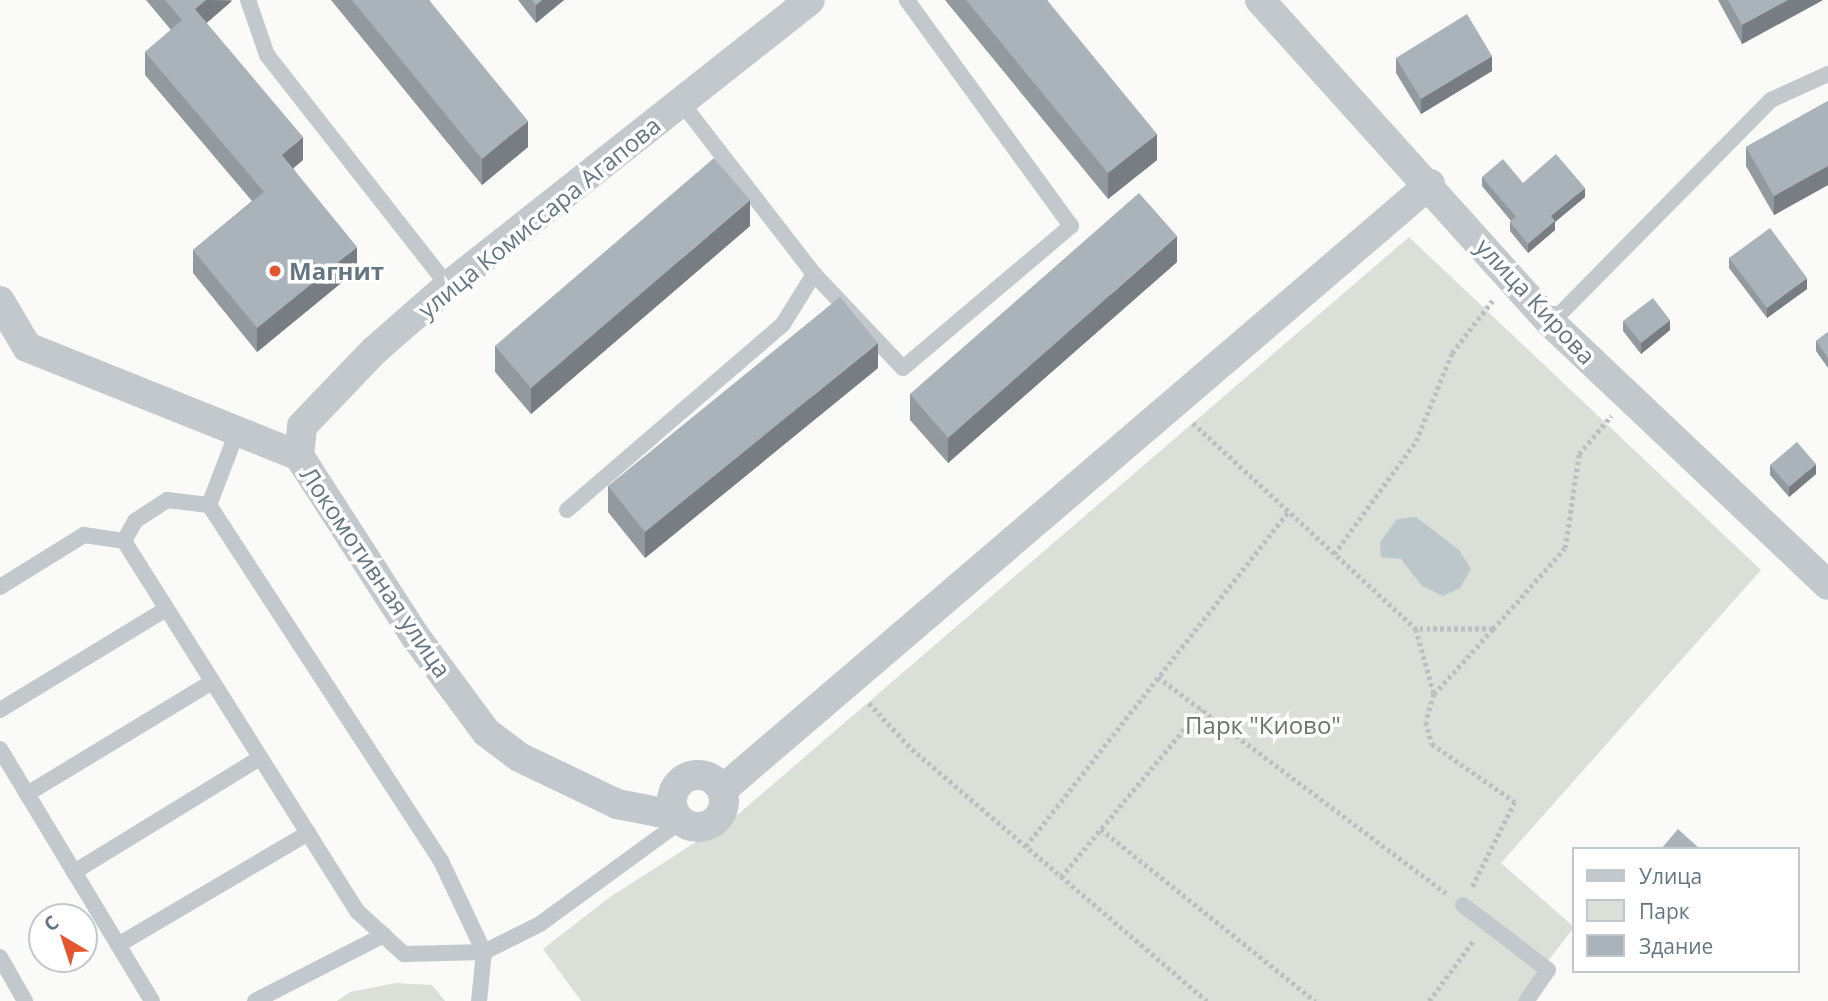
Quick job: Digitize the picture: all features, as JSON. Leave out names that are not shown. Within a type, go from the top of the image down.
[{"type":"street","name":"улица Комиссара Агапова","points":[[299,456],[302,426],[375,350],[448,286],[810,0]]},
{"type":"street","name":"улица Кирова","points":[[1261,0],[1430,184],[1552,323],[1828,585]]},
{"type":"street","points":[[851,684],[1430,184]]},
{"type":"street","name":"Локомотивная улица","points":[[0,301],[27,348],[299,456],[415,636],[486,732],[519,757],[617,804],[677,815],[700,828],[718,819],[723,810],[722,790],[851,684]]},
{"type":"lane","points":[[248,0],[267,55],[448,286]]},
{"type":"lane","points":[[682,103],[814,274],[903,368],[1072,226],[907,0]]},
{"type":"lane","points":[[1552,323],[1771,100],[1828,74]]},
{"type":"lane","points":[[566,510],[783,324],[814,274]]},
{"type":"lane","points":[[209,505],[237,432]]},
{"type":"lane","points":[[124,541],[135,521],[167,500],[209,505]]},
{"type":"lane","points":[[209,505],[441,861],[484,952],[479,1001]]},
{"type":"lane","points":[[0,587],[84,534],[124,541],[357,911],[404,954],[484,952],[540,924],[677,815]]},
{"type":"lane","points":[[0,710],[166,609]]},
{"type":"lane","points":[[27,794],[212,682]]},
{"type":"lane","points":[[0,749],[152,1001]]},
{"type":"lane","points":[[74,872],[260,758]]},
{"type":"lane","points":[[118,945],[307,833]]},
{"type":"lane","points":[[1463,905],[1548,970],[1526,1001]]},
{"type":"lane","points":[[255,1001],[384,935]]},
{"type":"lane","points":[[0,957],[25,1001]]},
{"type":"path","points":[[1334,554],[1416,441],[1452,353],[1510,276]]},
{"type":"path","points":[[1158,677],[1463,905],[1515,802],[1432,744],[1426,722],[1434,694],[1565,548],[1579,454],[1628,397]]},
{"type":"path","points":[[1174,406],[1416,629],[1434,694]]},
{"type":"path","points":[[1026,846],[1288,512]]},
{"type":"path","points":[[1416,629],[1493,629]]},
{"type":"path","points":[[851,684],[912,749],[1207,1001]]},
{"type":"path","points":[[1061,877],[1201,709]]},
{"type":"path","points":[[1101,829],[1315,1001]]},
{"type":"path","points":[[1429,1001],[1486,923]]},
{"type":"green space","name":"Парк \"Киово\"","points":[[1409,237],[1761,570],[1501,863],[1573,926],[1518,1001],[581,1001],[543,949],[610,897],[735,817]]},
{"type":"green space","points":[[396,983],[432,985],[445,1001],[337,1001],[350,992]]},
{"type":"shaded area","points":[[1416,517],[1459,550],[1471,569],[1460,588],[1443,596],[1422,586],[1401,559],[1381,557],[1380,542],[1397,519]]},
{"type":"building","points":[[165,0],[206,0],[195,9],[303,137],[282,155],[357,247],[257,328],[193,250],[264,192],[145,52],[182,20]]},
{"type":"building","points":[[352,0],[429,0],[528,121],[482,159]]},
{"type":"building","points":[[966,0],[1047,0],[1157,134],[1108,173]]},
{"type":"building","points":[[1728,0],[1788,0],[1742,25]]},
{"type":"building","points":[[1467,14],[1492,56],[1421,99],[1396,58]]},
{"type":"building","points":[[1828,101],[1828,166],[1774,196],[1746,147]]},
{"type":"building","points":[[1556,154],[1585,188],[1551,216],[1555,221],[1528,244],[1510,222],[1516,217],[1482,177],[1503,159],[1523,183]]},
{"type":"building","points":[[714,158],[750,200],[531,388],[495,346]]},
{"type":"building","points":[[1139,193],[1177,236],[948,438],[910,394]]},
{"type":"building","points":[[1770,228],[1807,278],[1767,308],[1729,258]]},
{"type":"building","points":[[840,297],[878,343],[645,532],[608,486]]},
{"type":"building","points":[[1653,298],[1670,320],[1641,343],[1623,321]]},
{"type":"building","points":[[1828,332],[1828,358],[1816,341]]},
{"type":"building","points":[[1797,442],[1816,464],[1789,487],[1770,465]]},
{"type":"building","points":[[1678,829],[1698,847],[1663,847]]},
{"type":"place","name":"Магнит","points":[[275,271]]}]
